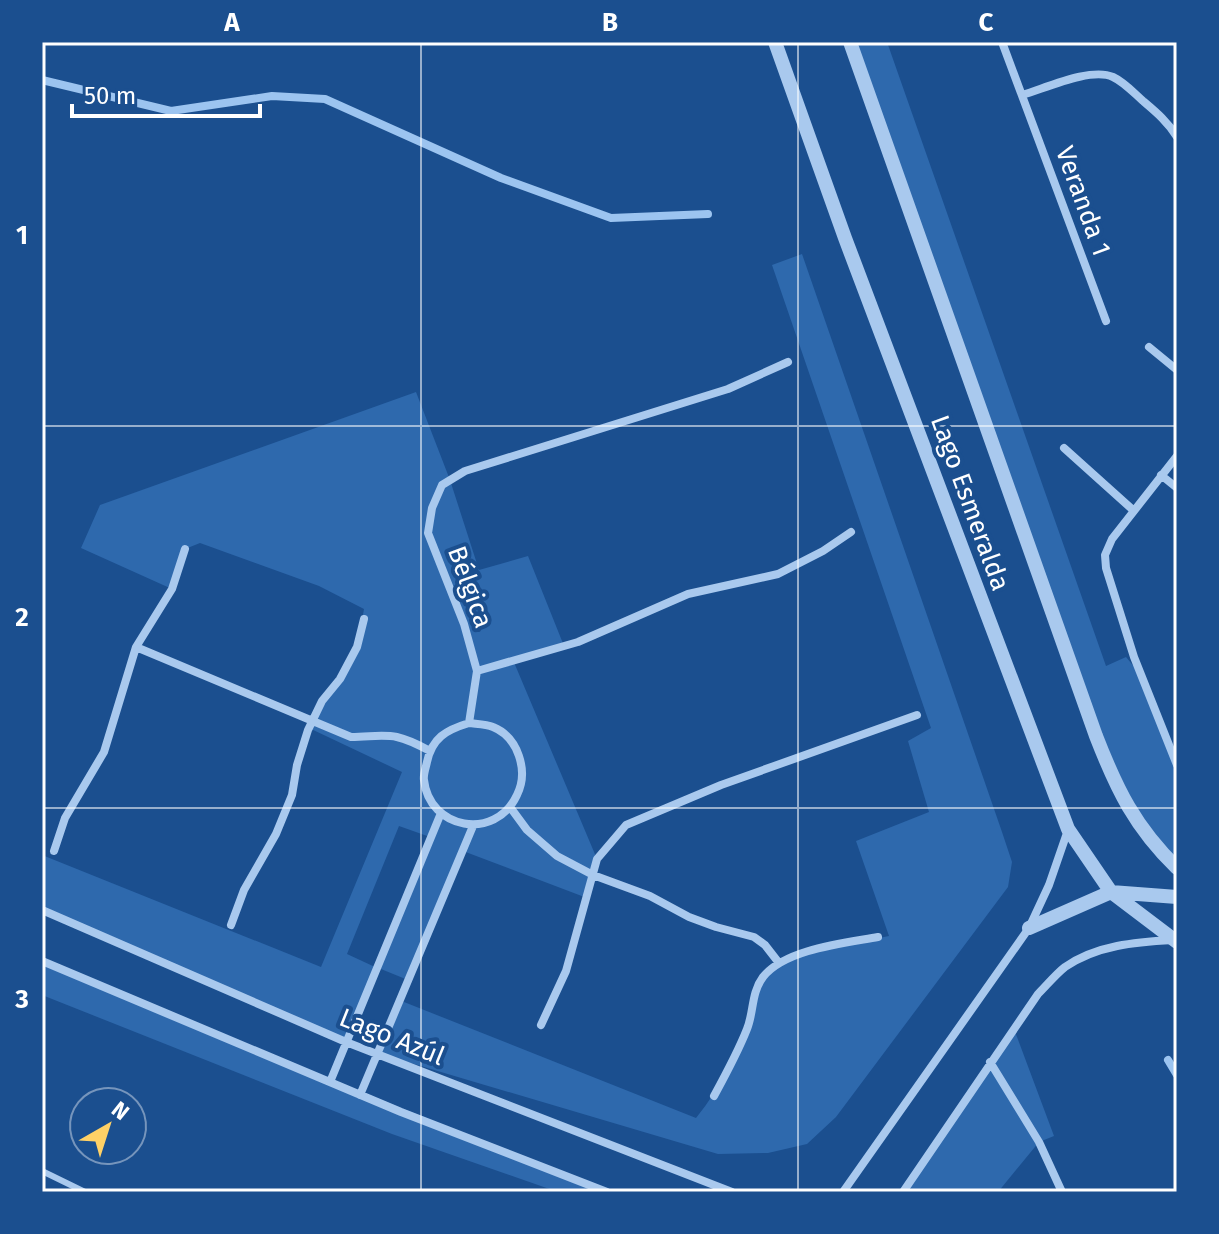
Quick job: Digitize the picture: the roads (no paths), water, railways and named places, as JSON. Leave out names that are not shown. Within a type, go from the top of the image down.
[{"type":"street","name":"Lago Esmeralda","points":[[775,42],[867,298],[1068,829],[1111,892],[1175,941]]},
{"type":"street","name":"Lago Esmeralda","points":[[850,42],[1105,760],[1139,827],[1177,868]]},
{"type":"street","name":"Veranda 1","points":[[1002,42],[1106,321]]},
{"type":"street","points":[[1022,95],[1102,74],[1126,86],[1162,117],[1177,137]]},
{"type":"street","points":[[1149,347],[1177,370]]},
{"type":"street","name":"Bélgica","points":[[477,671],[464,624],[428,533],[432,508],[442,485],[465,471],[728,389],[788,362]]},
{"type":"street","points":[[1064,448],[1133,510]]},
{"type":"street","points":[[1177,456],[1133,510],[1112,539],[1105,555],[1106,568],[1134,657],[1177,765]]},
{"type":"street","points":[[1161,475],[1177,488]]},
{"type":"street","points":[[469,723],[477,671],[578,642],[688,594],[778,574],[823,551],[851,532]]},
{"type":"street","points":[[54,851],[65,818],[104,752],[136,647],[172,589],[185,549]]},
{"type":"street","points":[[231,925],[244,890],[276,834],[292,795],[297,765],[313,720],[357,647],[364,619]]},
{"type":"street","points":[[136,647],[351,737],[388,733],[430,751]]},
{"type":"street","points":[[541,1025],[566,971],[597,859],[626,825],[721,785],[917,715]]},
{"type":"street","points":[[469,723],[494,727],[514,744],[523,767],[519,792],[507,812],[473,826],[456,822],[441,813],[423,780],[430,751],[439,736],[469,723]]},
{"type":"street","points":[[510,807],[527,830],[557,856],[593,875],[669,905],[689,917],[754,937],[779,963]]},
{"type":"street","points":[[330,1082],[441,813]]},
{"type":"street","points":[[360,1095],[473,826]]},
{"type":"street","points":[[843,1192],[1029,928],[1049,885],[1068,829]]},
{"type":"street","points":[[1029,928],[1111,892],[1177,897]]},
{"type":"street","name":"Lago Azúl","points":[[42,910],[346,1042],[732,1192]]},
{"type":"street","points":[[714,1096],[748,1026],[754,992],[764,975],[779,963],[827,946],[878,937]]},
{"type":"street","points":[[903,1192],[1038,994],[1065,968],[1098,950],[1136,942],[1175,941]]},
{"type":"street","points":[[42,961],[360,1095],[607,1192]]},
{"type":"street","points":[[990,1062],[1039,1142],[1062,1192]]},
{"type":"lane","points":[[42,1171],[85,1192]]},
{"type":"waterway","points":[[42,80],[171,111],[272,96],[325,99],[501,178],[611,218],[708,214]]},
{"type":"waterway","points":[[1168,1060],[1177,1075]]}]
